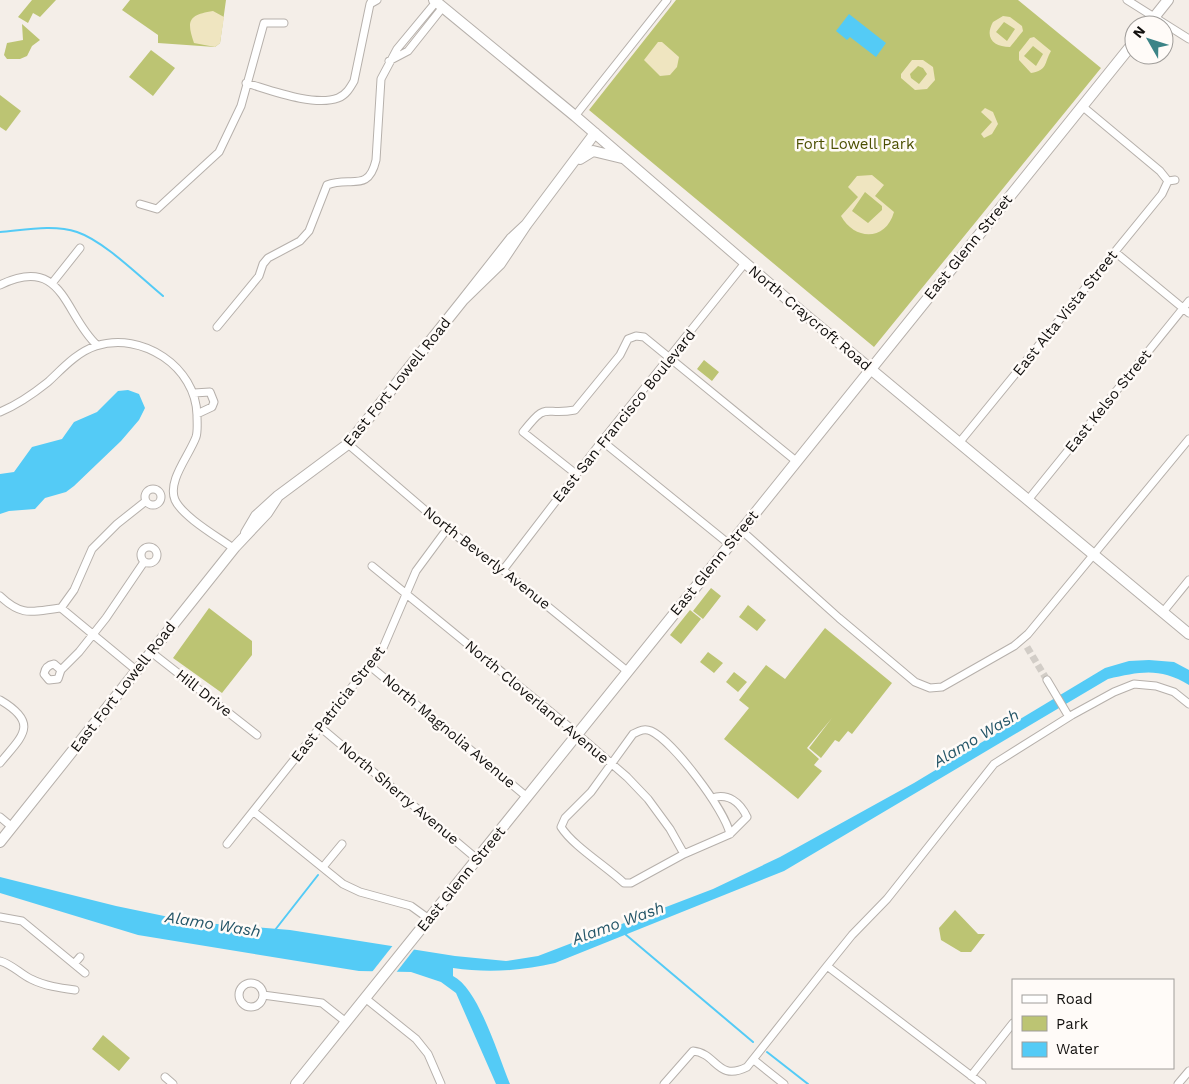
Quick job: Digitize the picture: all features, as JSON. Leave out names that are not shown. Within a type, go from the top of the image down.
[{"type":"street","points":[[575,116],[667,0]]},
{"type":"street","points":[[1127,0],[1144,15]]},
{"type":"street","points":[[1156,15],[1168,0]]},
{"type":"street","points":[[246,83],[301,99],[338,98],[348,91],[354,81],[373,1]]},
{"type":"street","points":[[217,327],[259,276],[263,264],[268,258],[300,241],[309,231],[327,185],[334,182],[354,183],[366,179],[373,172],[376,160],[381,79],[389,61],[408,51],[437,3]]},
{"type":"street","name":"North Craycroft Road","points":[[437,3],[575,116],[870,369],[1189,634]]},
{"type":"street","points":[[140,204],[157,209],[219,152],[241,106],[264,23],[284,23]]},
{"type":"street","points":[[1174,32],[1189,40]]},
{"type":"street","name":"East Glenn Street","points":[[296,1084],[1124,54]]},
{"type":"street","name":"East Alta Vista Street","points":[[959,443],[1171,181],[1082,106]]},
{"type":"street","name":"East Fort Lowell Road","points":[[0,842],[233,548],[267,513],[278,496],[348,444],[511,239],[526,225],[595,133]]},
{"type":"street","points":[[569,167],[593,151],[625,158]]},
{"type":"street","points":[[53,282],[80,248]]},
{"type":"street","points":[[1115,252],[1186,311]]},
{"type":"street","name":"East San Francisco Boulevard","points":[[503,570],[602,441],[671,358],[745,263]]},
{"type":"street","points":[[0,285],[28,277],[53,282],[66,297],[84,334],[97,345]]},
{"type":"street","name":"East Kelso Street","points":[[1028,500],[1186,311],[1189,301]]},
{"type":"street","points":[[576,474],[524,432],[538,414],[546,410],[565,412],[575,410],[620,355],[628,339],[636,336],[644,337],[671,358],[796,461]]},
{"type":"street","points":[[0,412],[30,396],[80,354],[97,345],[124,343],[144,347],[161,355],[186,378],[194,393],[197,414],[197,435],[189,455],[176,475],[173,486],[175,499],[181,509],[233,548]]},
{"type":"street","points":[[194,393],[210,392],[214,402],[212,407],[197,414]]},
{"type":"street","points":[[741,530],[915,682],[930,688],[942,687],[1023,639],[1189,439]]},
{"type":"street","points":[[602,441],[729,544]]},
{"type":"street","name":"North Beverly Avenue","points":[[348,444],[447,529],[503,570],[627,671]]},
{"type":"street","points":[[61,608],[74,590],[92,549],[117,524],[146,501]]},
{"type":"street","name":"East Patricia Street","points":[[227,844],[383,648],[408,594],[416,571],[447,529]]},
{"type":"street","points":[[60,670],[92,635],[144,562]]},
{"type":"street","name":"North Cloverland Avenue","points":[[372,566],[610,762],[648,799],[670,829],[684,854]]},
{"type":"street","points":[[1163,612],[1189,580]]},
{"type":"street","points":[[0,596],[9,605],[23,612],[61,608],[136,670]]},
{"type":"street","points":[[1023,639],[1027,647]]},
{"type":"street","name":"Hill Drive","points":[[151,652],[257,735]]},
{"type":"street","name":"North Magnolia Avenue","points":[[370,666],[527,797]]},
{"type":"street","points":[[1047,680],[1067,714]]},
{"type":"street","points":[[664,1084],[693,1051],[700,1052],[725,1071],[736,1073],[747,1067],[852,935],[887,898],[994,764],[1067,714],[1134,684],[1156,686],[1174,692],[1189,704]]},
{"type":"street","points":[[0,700],[19,715],[24,729],[20,741],[0,763]]},
{"type":"street","name":"North Sherry Avenue","points":[[320,727],[476,859]]},
{"type":"street","points":[[712,798],[721,796],[730,798],[743,808],[747,817],[730,834],[684,854],[631,883],[624,883],[604,864],[567,837],[561,827],[565,818],[590,792],[610,762],[633,734],[643,729],[651,731],[663,740],[698,778],[727,822],[730,834]]},
{"type":"street","points":[[254,812],[343,884],[360,892],[411,906],[429,919]]},
{"type":"street","points":[[0,817],[12,827]]},
{"type":"street","points":[[322,867],[342,844]]},
{"type":"street","points":[[0,917],[22,921],[85,973]]},
{"type":"street","points":[[74,964],[80,957]]},
{"type":"street","points":[[0,961],[7,963],[31,979],[56,987],[75,990]]},
{"type":"street","points":[[827,966],[982,1084]]},
{"type":"street","points":[[263,995],[322,1003],[346,1022]]},
{"type":"street","points":[[365,998],[416,1040],[428,1054],[441,1084]]},
{"type":"street","points":[[971,1076],[1012,1024]]},
{"type":"street","points":[[754,1060],[784,1084]]},
{"type":"street","points":[[1178,1084],[1189,1071]]},
{"type":"street","points":[[165,1077],[173,1084]]},
{"type":"green space","points":[[32,0],[56,0],[40,17],[33,13],[28,23],[18,17]]},
{"type":"green space","points":[[130,0],[226,0],[220,43],[215,47],[158,43],[158,35],[122,10]]},
{"type":"green space","name":"Fort Lowell Park","points":[[676,0],[1018,0],[1101,68],[874,347],[589,110]]},
{"type":"green space","points":[[22,24],[40,40],[32,46],[27,56],[20,59],[7,59],[4,55],[7,43],[23,40]]},
{"type":"green space","points":[[151,50],[175,68],[153,96],[129,77]]},
{"type":"green space","points":[[0,95],[21,111],[6,131],[0,127]]},
{"type":"green space","points":[[704,360],[719,372],[712,381],[697,369]]},
{"type":"green space","points":[[711,588],[721,596],[703,619],[693,611]]},
{"type":"green space","points":[[748,605],[766,620],[757,631],[739,617]]},
{"type":"green space","points":[[209,608],[252,641],[252,655],[222,693],[173,658]]},
{"type":"green space","points":[[690,610],[701,619],[681,644],[670,635]]},
{"type":"green space","points":[[825,628],[892,683],[852,734],[848,731],[839,742],[835,740],[821,758],[809,748],[832,718],[807,748],[819,759],[814,765],[822,771],[798,799],[724,739],[749,708],[739,700],[766,665],[785,679]]},
{"type":"green space","points":[[708,652],[723,663],[714,673],[700,662]]},
{"type":"green space","points":[[734,672],[747,682],[738,692],[726,682]]},
{"type":"green space","points":[[955,910],[978,934],[985,934],[971,952],[961,952],[941,940],[939,928]]},
{"type":"green space","points":[[103,1035],[130,1058],[119,1071],[92,1049]]},
{"type":"sand","points":[[213,11],[224,17],[220,43],[215,47],[194,43],[190,29],[192,20],[199,14]]},
{"type":"sand","points":[[1003,16],[1010,17],[1022,26],[1023,31],[1010,47],[1004,47],[995,43],[990,37],[990,28],[993,22]],"holes":[[[1004,22],[1015,29],[1007,41],[996,32]]]},
{"type":"sand","points":[[1034,37],[1051,51],[1043,68],[1031,73],[1019,60],[1019,52],[1030,38]],"holes":[[[1033,46],[1043,54],[1036,66],[1024,56]]]},
{"type":"sand","points":[[658,42],[662,42],[679,57],[677,67],[670,75],[660,76],[644,60]]},
{"type":"sand","points":[[912,60],[923,60],[933,67],[935,80],[927,89],[915,90],[901,78],[901,74]],"holes":[[[918,66],[923,68],[927,74],[919,84],[911,78],[910,74]]]},
{"type":"sand","points":[[985,108],[993,112],[998,124],[992,134],[984,138],[981,134],[992,122],[981,112]]},
{"type":"sand","points":[[872,175],[884,185],[875,196],[894,212],[890,222],[877,233],[862,233],[854,230],[841,216],[858,197],[848,187],[857,176]],"holes":[[[865,192],[882,206],[882,210],[868,223],[852,211]]]},
{"type":"water","points":[[849,14],[886,43],[876,57],[850,37],[847,40],[836,31]]},
{"type":"water","points":[[128,390],[139,394],[145,408],[139,420],[121,441],[66,492],[45,498],[35,509],[9,511],[0,514],[0,474],[14,472],[32,447],[62,439],[74,422],[97,412],[118,391]]},
{"type":"water","name":"Alamo Wash","points":[[1129,661],[1174,662],[1189,670],[1189,685],[1159,673],[1130,674],[1108,679],[784,871],[555,963],[530,968],[504,970],[453,968],[453,976],[471,994],[487,1024],[510,1084],[496,1084],[456,993],[441,982],[411,972],[359,971],[138,935],[0,893],[0,877],[116,906],[193,922],[290,930],[455,956],[506,961],[538,956],[713,889],[780,857],[914,783],[1105,668]]},
{"type":"pier","points":[[394,944],[416,947],[395,974],[372,972]]},
{"type":"waterway","points":[[0,232],[49,228],[77,232],[110,251],[163,296]]},
{"type":"waterway","points":[[275,930],[318,875]]},
{"type":"waterway","points":[[625,934],[753,1042]]},
{"type":"waterway","points":[[767,1052],[808,1084]]},
{"type":"tunnel","points":[[1027,647],[1047,680]]}]
